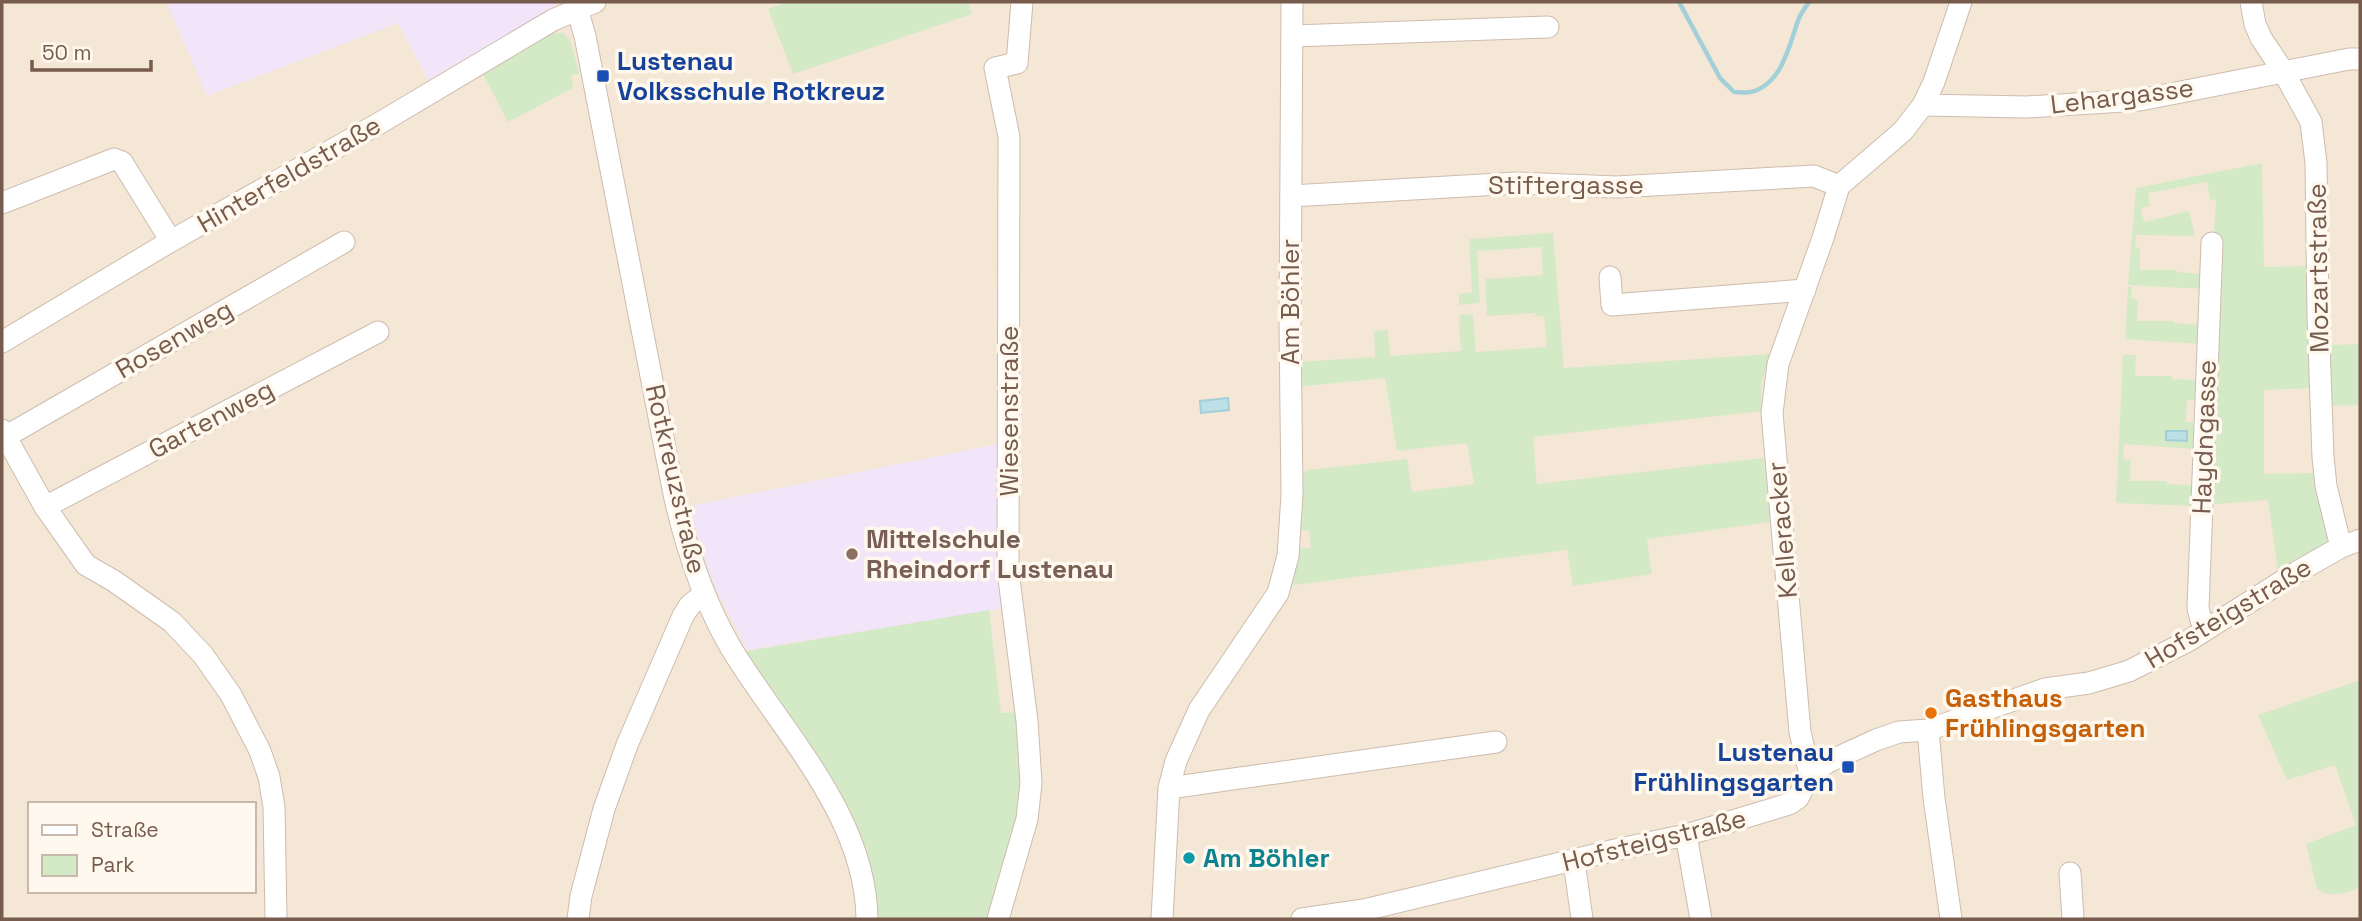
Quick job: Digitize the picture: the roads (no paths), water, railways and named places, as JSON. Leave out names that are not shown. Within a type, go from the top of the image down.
[{"type":"street","name":"Wiesenstraße","points":[[998,919],[1027,818],[1031,783],[1027,721],[1008,571],[1009,137],[995,68],[1017,63],[1022,2]]},
{"type":"street","name":"Am Böhler","points":[[1162,919],[1169,788],[1176,761],[1199,710],[1278,593],[1288,556],[1292,495],[1292,2]]},
{"type":"street","points":[[1839,186],[1903,131],[1923,105],[1934,82],[1961,2]]},
{"type":"street","name":"Mozartstraße","points":[[2252,2],[2255,24],[2261,38],[2311,122],[2316,163],[2323,457],[2326,486],[2351,544]]},
{"type":"street","name":"Hinterfeldstraße","points":[[2,342],[171,241],[583,5]]},
{"type":"street","name":"Rotkreuzstraße","points":[[583,5],[674,494],[687,548],[704,594],[732,648],[811,766],[843,822],[858,858],[865,887],[867,919]]},
{"type":"street","points":[[1293,36],[1548,27]]},
{"type":"street","name":"Lehargasse","points":[[1923,105],[2027,107],[2140,100],[2283,71],[2360,59]]},
{"type":"street","points":[[2,203],[114,159],[122,162],[171,241]]},
{"type":"street","name":"Stiftergasse","points":[[1291,196],[1517,183],[1616,187],[1814,176],[1839,186]]},
{"type":"street","name":"Kelleracker","points":[[1810,774],[1800,732],[1772,413],[1778,364],[1839,186]]},
{"type":"street","name":"Rosenweg","points":[[4,433],[344,242]]},
{"type":"street","name":"Haydngasse","points":[[2206,628],[2197,608],[2212,243]]},
{"type":"street","points":[[1610,277],[1612,305],[1805,290]]},
{"type":"street","name":"Gartenweg","points":[[45,507],[377,332]]},
{"type":"street","points":[[4,433],[45,507],[86,565],[114,581],[172,622],[203,655],[231,695],[260,751],[269,777],[274,807],[276,919]]},
{"type":"street","name":"Hofsteigstraße","points":[[1302,919],[1329,918],[1686,835],[1789,804],[1798,798],[1810,774],[1828,762],[1876,740],[1899,732],[1928,730],[2045,689],[2089,683],[2129,671],[2351,544]]},
{"type":"street","points":[[578,919],[581,896],[604,809],[627,745],[683,616],[690,605],[704,594]]},
{"type":"street","points":[[1928,730],[1934,798],[1951,919]]},
{"type":"street","points":[[1169,788],[1496,742]]},
{"type":"street","points":[[1686,835],[1701,919]]},
{"type":"street","points":[[1574,861],[1581,919]]},
{"type":"street","points":[[2070,873],[2073,919]]},
{"type":"water","points":[[1228,398],[1229,410],[1201,413],[1200,401]]},
{"type":"water","points":[[2166,431],[2187,431],[2187,441],[2166,440]]},
{"type":"waterway","points":[[1679,2],[1720,78],[1734,92],[1751,92],[1762,88],[1777,73],[1800,16],[1809,2]]},
{"type":"place","name":"Lustenau Volksschule Rotkreuz","points":[[603,76]]},
{"type":"place","name":"Mittelschule Rheindorf Lustenau","points":[[852,554]]},
{"type":"place","name":"Gasthaus Frühlingsgarten","points":[[1931,713]]},
{"type":"place","name":"Lustenau Frühlingsgarten","points":[[1848,767]]},
{"type":"place","name":"Am Böhler","points":[[1189,858]]}]
